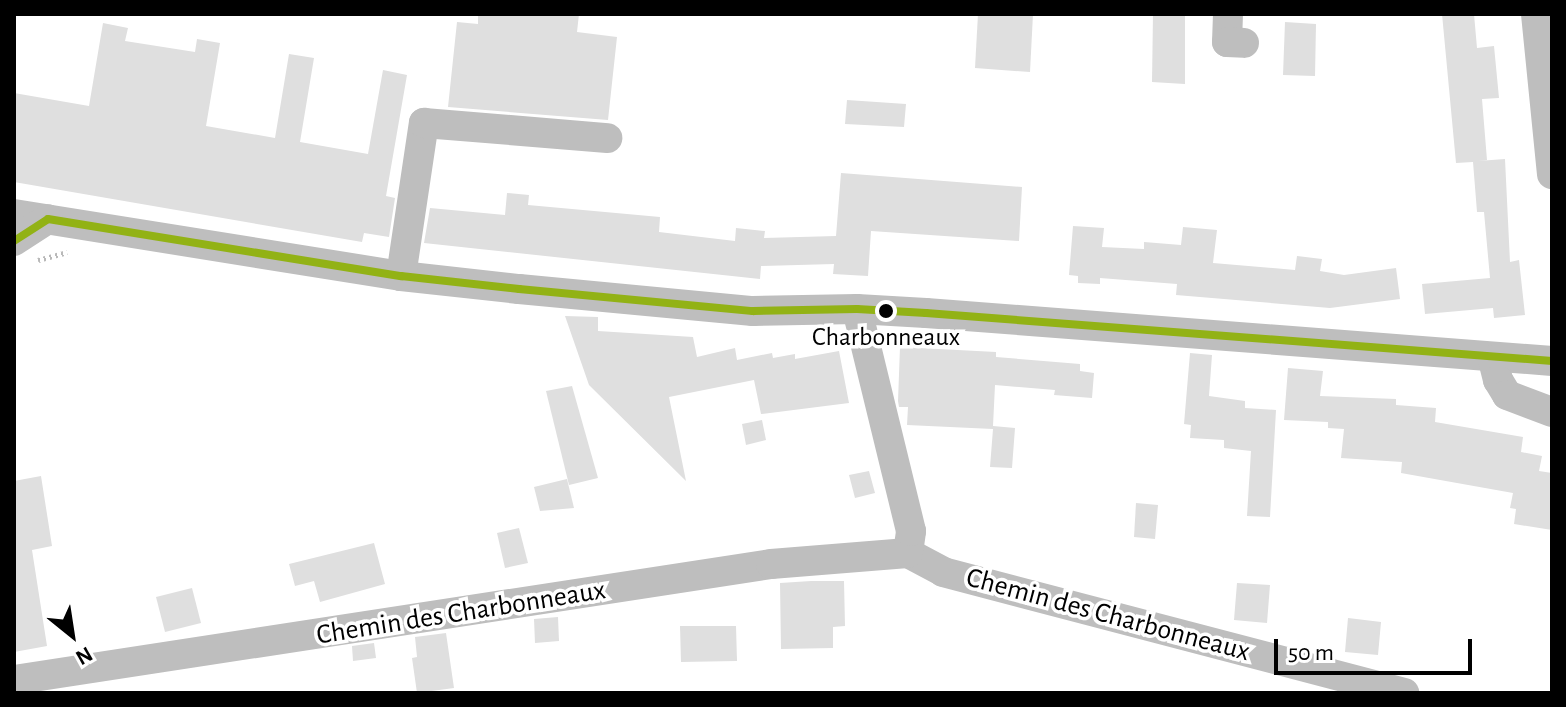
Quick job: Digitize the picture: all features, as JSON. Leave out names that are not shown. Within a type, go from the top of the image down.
[{"type":"street","points":[[1228,14],[1227,42],[1244,43]]},
{"type":"street","points":[[1536,14],[1552,174]]},
{"type":"street","points":[[401,276],[424,123],[607,138]]},
{"type":"street","points":[[14,214],[401,276],[753,311],[857,309],[1493,360],[1552,361]]},
{"type":"street","points":[[21,252],[48,219]]},
{"type":"street","points":[[857,309],[911,531],[908,553]]},
{"type":"street","points":[[1493,360],[1498,380],[1507,395],[1552,412]]},
{"type":"street","name":"Chemin des Charbonneaux","points":[[14,680],[771,564],[908,553],[943,572],[1404,693]]},
{"type":"path","points":[[21,252],[74,249],[87,226]]},
{"type":"building","points":[[478,14],[579,14],[577,32],[617,37],[608,120],[448,107],[457,22],[478,24]]},
{"type":"building","points":[[978,14],[1033,14],[1030,72],[975,68]]},
{"type":"building","points":[[1153,14],[1185,14],[1185,84],[1152,82]]},
{"type":"building","points":[[1442,14],[1474,14],[1477,48],[1494,46],[1499,98],[1482,99],[1487,160],[1478,161],[1505,159],[1510,262],[1519,260],[1525,315],[1494,318],[1493,308],[1425,314],[1422,284],[1490,278],[1484,212],[1477,212],[1473,162],[1456,163]]},
{"type":"building","points":[[1285,22],[1316,24],[1315,76],[1283,75]]},
{"type":"building","points":[[103,23],[128,28],[125,41],[195,52],[197,39],[220,43],[206,126],[275,138],[289,54],[314,58],[300,142],[368,154],[383,70],[407,75],[386,196],[395,198],[389,237],[364,233],[362,242],[14,182],[14,93],[89,106]]},
{"type":"building","points":[[847,100],[906,104],[904,127],[845,124]]},
{"type":"building","points":[[841,173],[1022,187],[1019,241],[871,231],[868,276],[833,274],[834,264],[761,266],[760,279],[424,243],[430,208],[505,215],[507,193],[529,195],[528,205],[660,217],[659,232],[735,241],[736,228],[765,231],[764,238],[836,236]]},
{"type":"building","points":[[1073,226],[1104,228],[1102,247],[1144,249],[1144,242],[1181,245],[1183,227],[1217,230],[1213,263],[1295,270],[1297,256],[1322,259],[1320,271],[1344,275],[1396,268],[1400,299],[1330,308],[1176,295],[1177,284],[1100,278],[1100,284],[1078,283],[1078,276],[1069,275]]},
{"type":"building","points":[[565,316],[598,317],[598,331],[693,337],[697,357],[735,348],[737,360],[772,353],[773,358],[795,354],[795,359],[839,351],[849,403],[761,414],[754,380],[669,397],[686,481],[589,385]]},
{"type":"building","points":[[900,347],[996,352],[996,357],[1080,364],[1080,371],[1094,373],[1092,398],[1054,395],[1055,390],[995,385],[993,426],[1015,428],[1012,468],[990,467],[993,429],[907,425],[908,407],[899,407],[898,401]]},
{"type":"building","points":[[1190,353],[1212,355],[1209,396],[1245,401],[1245,408],[1276,410],[1270,517],[1247,516],[1251,451],[1224,448],[1224,440],[1190,438],[1191,425],[1184,424]]},
{"type":"building","points":[[1288,368],[1323,371],[1320,396],[1396,399],[1396,405],[1436,408],[1435,422],[1523,437],[1521,452],[1542,456],[1539,471],[1552,473],[1552,530],[1514,524],[1516,509],[1510,508],[1513,493],[1401,473],[1402,462],[1341,458],[1344,429],[1328,428],[1328,422],[1284,420]]},
{"type":"building","points":[[572,386],[598,478],[569,485],[546,391]]},
{"type":"building","points":[[762,420],[766,440],[746,445],[742,424]]},
{"type":"building","points":[[869,471],[875,493],[855,498],[849,475]]},
{"type":"building","points":[[41,476],[52,546],[32,550],[47,646],[14,652],[14,481]]},
{"type":"building","points":[[567,479],[574,508],[540,511],[534,487]]},
{"type":"building","points":[[1136,503],[1158,505],[1155,539],[1134,537]]},
{"type":"building","points":[[519,528],[528,563],[505,568],[497,533]]},
{"type":"building","points":[[374,543],[385,584],[320,602],[314,581],[295,586],[289,564]]},
{"type":"building","points":[[844,581],[845,626],[833,627],[833,648],[781,649],[780,583]]},
{"type":"building","points":[[1237,583],[1270,585],[1267,623],[1234,620]]},
{"type":"building","points":[[192,588],[201,623],[165,632],[156,597]]},
{"type":"building","points":[[558,617],[559,641],[535,643],[534,619]]},
{"type":"building","points":[[1348,618],[1381,622],[1378,655],[1345,652]]},
{"type":"building","points":[[680,626],[736,626],[737,661],[681,662]]},
{"type":"building","points":[[446,633],[454,688],[417,693],[412,658],[417,657],[415,637]]},
{"type":"building","points":[[374,643],[376,658],[353,661],[352,646]]},
{"type":"transit line","points":[[14,241],[48,219],[401,276],[519,289],[753,311],[857,309],[926,313],[1552,361]]},
{"type":"place","name":"Charbonneaux","points":[[886,311]]}]
